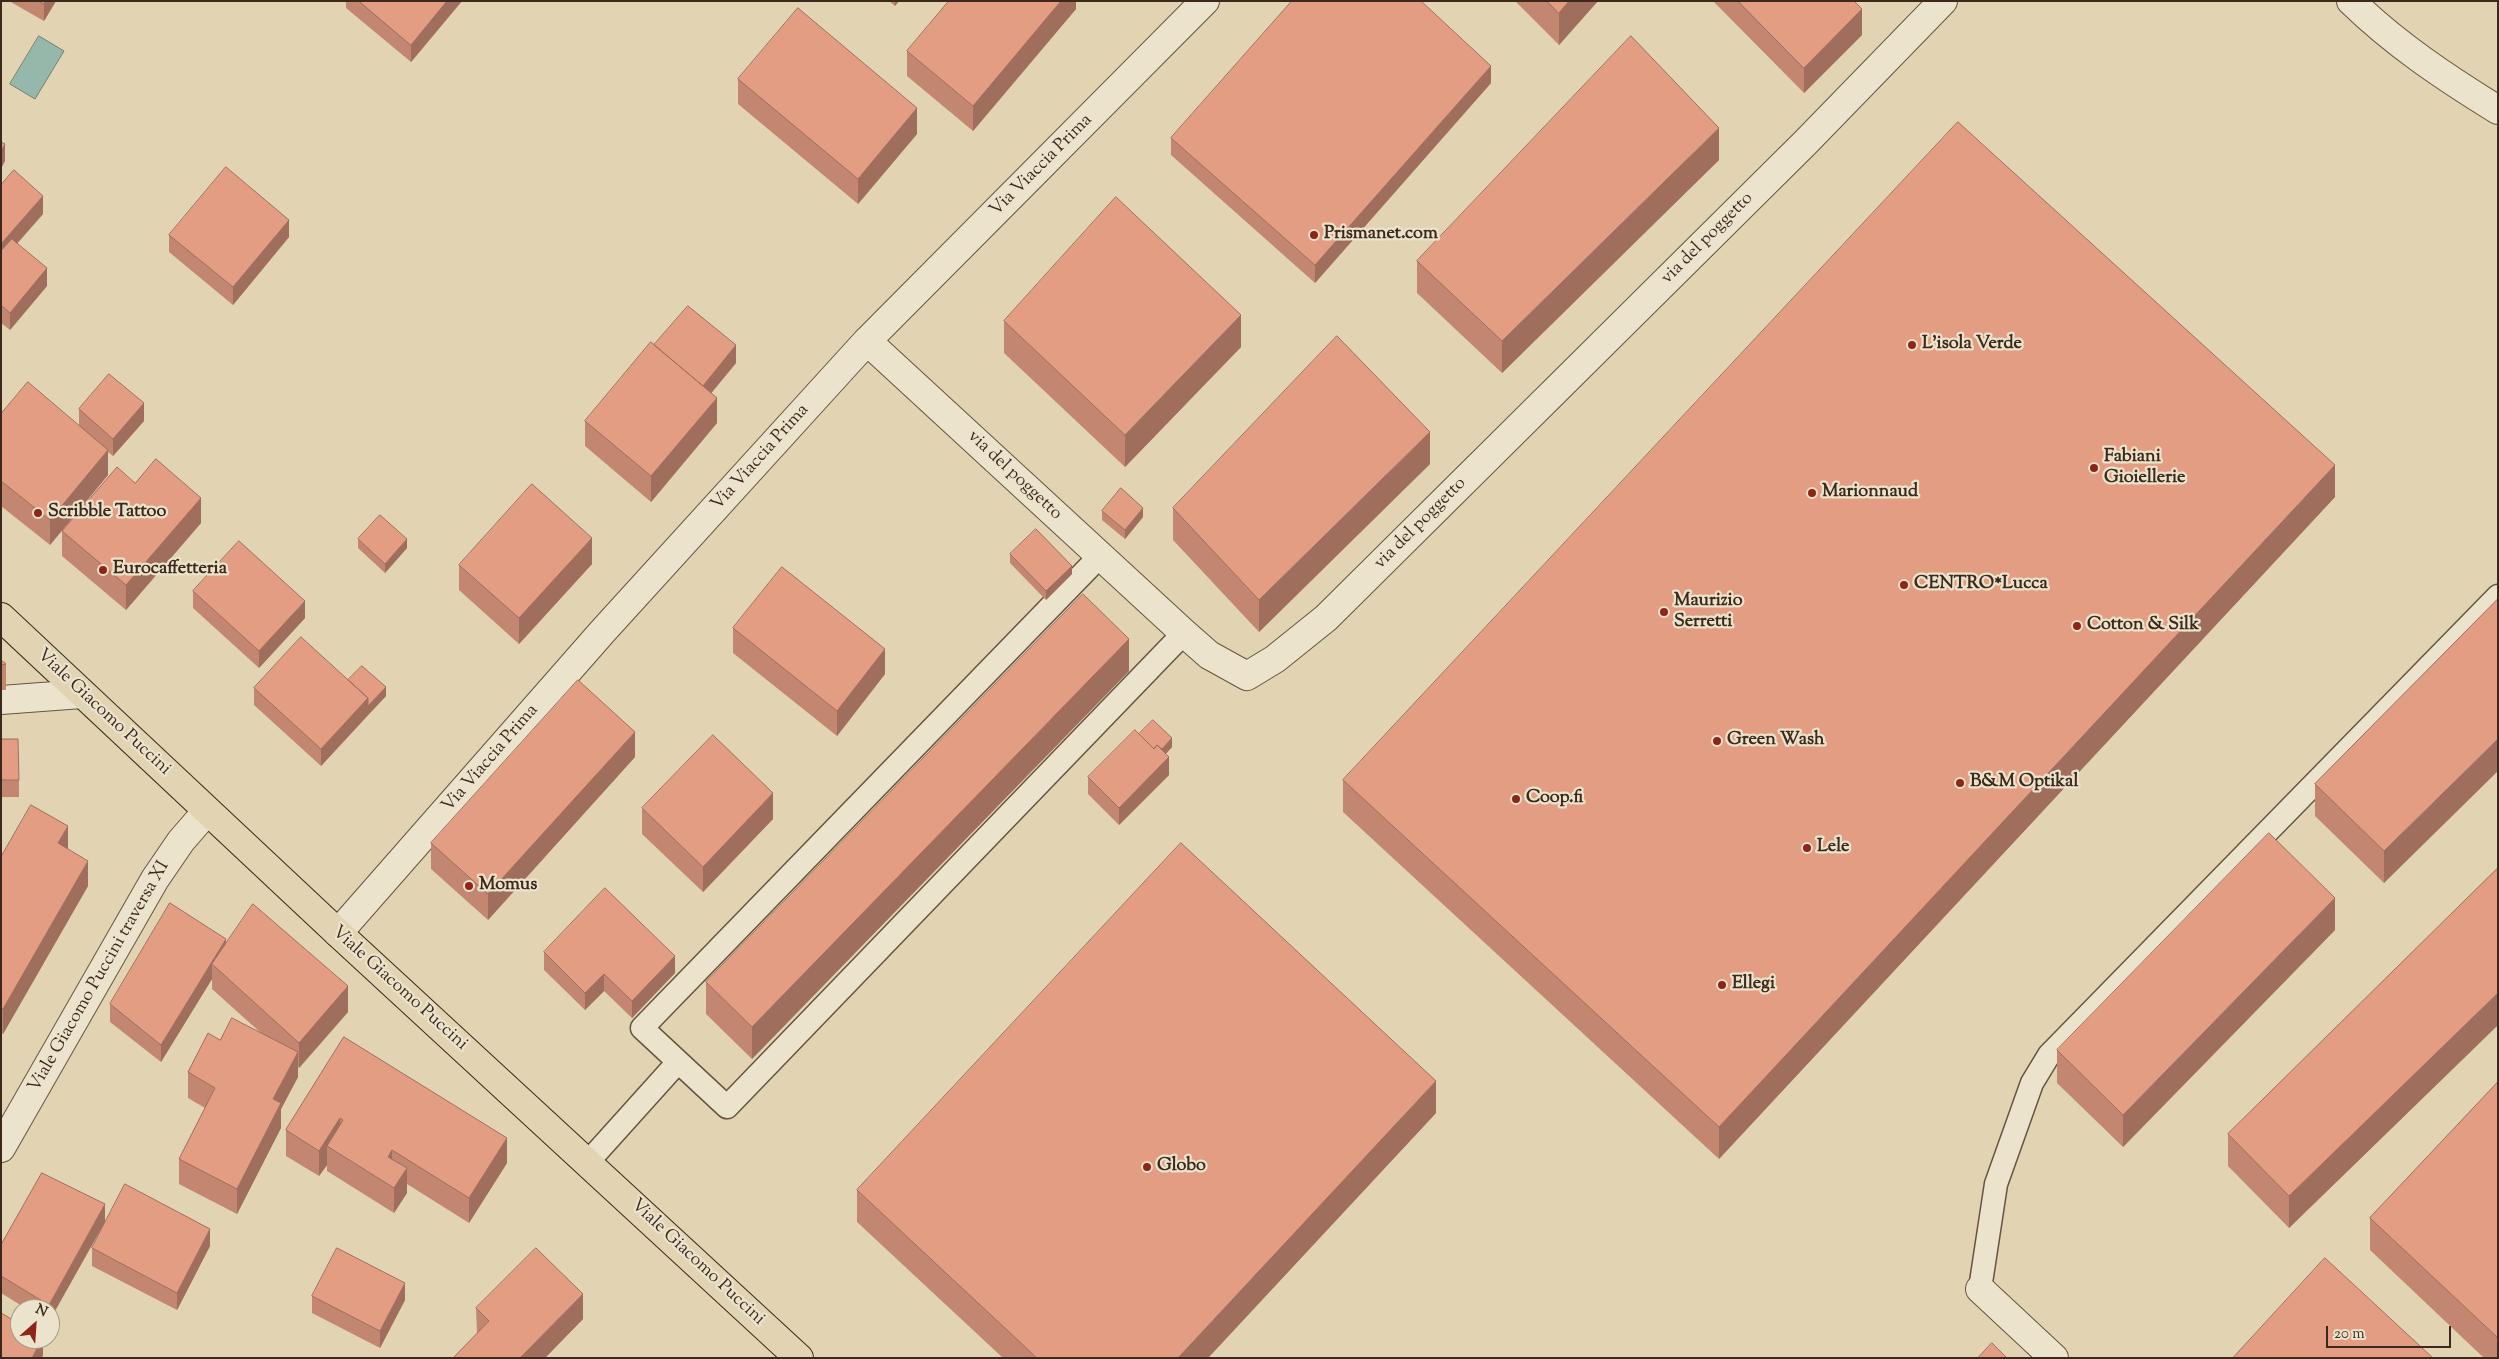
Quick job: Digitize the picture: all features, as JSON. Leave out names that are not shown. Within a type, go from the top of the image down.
[{"type":"main road","name":"Viale Giacomo Puccini","points":[[1,618],[338,933],[799,1358]]},
{"type":"street","name":"Via Viaccia Prima","points":[[338,933],[603,631],[868,341],[1205,1]]},
{"type":"street","name":"via del poggetto","points":[[868,341],[1184,633],[1209,655],[1247,676],[1276,659],[1326,618],[1806,142],[1943,1]]},
{"type":"street","points":[[2351,1],[2369,19],[2440,74],[2498,110]]},
{"type":"street","points":[[1,700],[82,694]]},
{"type":"street","name":"Viale Giacomo Puccini traversa XI","points":[[1,1148],[154,879],[181,841],[207,811]]},
{"type":"street","points":[[1980,1289],[2054,1358]]},
{"type":"lane","points":[[1100,556],[642,1028],[727,1107],[1184,633]]},
{"type":"lane","points":[[1980,1289],[1996,1184],[2032,1083],[2049,1055],[2498,596]]},
{"type":"lane","points":[[588,1162],[678,1062]]},
{"type":"shaded area","points":[[39,36],[64,51],[35,99],[10,84]]},
{"type":"building","points":[[359,1],[447,1],[411,45]]},
{"type":"building","points":[[949,1],[1061,1],[973,106],[907,51]]},
{"type":"building","points":[[1292,1],[1421,1],[1491,66],[1315,265],[1171,138]]},
{"type":"building","points":[[1547,1],[1569,1],[1559,13]]},
{"type":"building","points":[[1738,1],[1854,1],[1862,9],[1804,68]]},
{"type":"building","points":[[798,8],[917,108],[858,179],[738,79]]},
{"type":"building","points":[[1631,36],[1719,128],[1502,341],[1417,261]]},
{"type":"building","name":"CENTRO*Lucca","points":[[1958,122],[2335,465],[1719,1127],[1343,780]]},
{"type":"building","points":[[1,142],[5,144],[1,151]]},
{"type":"building","points":[[226,167],[289,220],[233,287],[169,235]]},
{"type":"building","points":[[14,170],[43,196],[1,244],[1,185]]},
{"type":"building","points":[[1116,197],[1241,315],[1125,435],[1004,321]]},
{"type":"building","points":[[12,239],[47,268],[10,313],[1,305],[1,251]]},
{"type":"building","points":[[688,306],[736,345],[703,386],[654,345]]},
{"type":"building","points":[[1337,336],[1430,432],[1259,600],[1173,508]]},
{"type":"building","points":[[651,342],[717,398],[651,476],[585,421]]},
{"type":"building","points":[[109,374],[144,403],[113,439],[79,409]]},
{"type":"building","points":[[28,382],[108,450],[50,520],[1,481],[1,414]]},
{"type":"building","points":[[156,459],[201,498],[126,585],[62,531],[117,467],[135,483]]},
{"type":"building","points":[[532,484],[592,538],[519,618],[459,565]]},
{"type":"building","points":[[1121,488],[1143,508],[1125,530],[1102,511]]},
{"type":"building","points":[[380,515],[407,539],[385,564],[358,539]]},
{"type":"building","points":[[1036,529],[1072,566],[1046,591],[1010,554]]},
{"type":"building","points":[[239,541],[305,601],[259,651],[193,591]]},
{"type":"building","points":[[782,567],[885,649],[837,711],[733,628]]},
{"type":"building","points":[[1083,594],[1129,639],[752,1027],[706,982]]},
{"type":"building","points":[[2498,599],[2498,739],[2384,851],[2315,784]]},
{"type":"building","points":[[301,637],[368,698],[321,749],[254,688]]},
{"type":"building","points":[[362,666],[386,687],[368,706],[368,698],[348,680]]},
{"type":"building","points":[[578,680],[635,732],[488,894],[431,843]]},
{"type":"building","points":[[1153,720],[1172,738],[1162,749],[1157,745],[1154,749],[1139,734]]},
{"type":"building","points":[[1135,730],[1154,749],[1157,745],[1169,757],[1119,808],[1088,777]]},
{"type":"building","points":[[713,735],[773,793],[703,867],[642,808]]},
{"type":"building","points":[[1,739],[18,739],[19,780],[1,780]]},
{"type":"building","points":[[31,805],[68,826],[58,843],[88,861],[3,1009],[1,1007],[1,857]]},
{"type":"building","points":[[2269,833],[2335,898],[2123,1115],[2057,1050]]},
{"type":"building","name":"Globo","points":[[1181,843],[1436,1081],[1178,1358],[1037,1358],[857,1190]]},
{"type":"building","points":[[2498,868],[2498,993],[2289,1196],[2228,1134]]},
{"type":"building","points":[[605,888],[675,956],[632,1001],[604,974],[585,993],[544,952]]},
{"type":"building","points":[[170,903],[226,939],[161,1045],[110,1004]]},
{"type":"building","points":[[253,904],[348,986],[299,1043],[212,964]]},
{"type":"building","points":[[232,1018],[298,1052],[273,1099],[281,1103],[237,1189],[179,1159],[215,1088],[188,1072],[208,1033],[220,1040]]},
{"type":"building","points":[[344,1037],[507,1138],[469,1198],[392,1150],[388,1157],[407,1168],[394,1188],[327,1146],[343,1120],[340,1118],[319,1151],[286,1130]]},
{"type":"building","points":[[2498,1082],[2498,1338],[2370,1218]]},
{"type":"building","points":[[42,1173],[105,1204],[52,1299],[39,1299],[1,1276],[1,1245]]},
{"type":"building","points":[[125,1184],[210,1229],[177,1293],[92,1248]]},
{"type":"building","points":[[337,1248],[405,1283],[380,1331],[312,1296]]},
{"type":"building","points":[[536,1248],[583,1294],[520,1358],[453,1358],[489,1321],[476,1308]]},
{"type":"building","points":[[2325,1258],[2433,1358],[2233,1358]]},
{"type":"building","points":[[1,1313],[10,1318],[10,1349],[37,1349],[32,1358],[1,1358]]},
{"type":"building","points":[[1992,1343],[2007,1358],[1978,1358]]},
{"type":"place","name":"Prismanet.com","points":[[1314,235]]},
{"type":"place","name":"L'isola Verde","points":[[1912,345]]},
{"type":"place","name":"Fabiani Gioiellerie","points":[[2094,468]]},
{"type":"place","name":"Marionnaud","points":[[1812,493]]},
{"type":"place","name":"Scribble Tattoo","points":[[38,513]]},
{"type":"place","name":"Eurocaffetteria","points":[[103,570]]},
{"type":"place","name":"CENTRO*Lucca","points":[[1904,585]]},
{"type":"place","name":"Maurizio Serretti","points":[[1664,612]]},
{"type":"place","name":"Cotton & Silk","points":[[2077,626]]},
{"type":"place","name":"Green Wash","points":[[1717,741]]},
{"type":"place","name":"B&M Optikal","points":[[1960,783]]},
{"type":"place","name":"Coop.fi","points":[[1516,799]]},
{"type":"place","name":"Lele","points":[[1807,848]]},
{"type":"place","name":"Momus","points":[[469,886]]},
{"type":"place","name":"Ellegi","points":[[1722,985]]},
{"type":"place","name":"Globo","points":[[1147,1167]]}]
